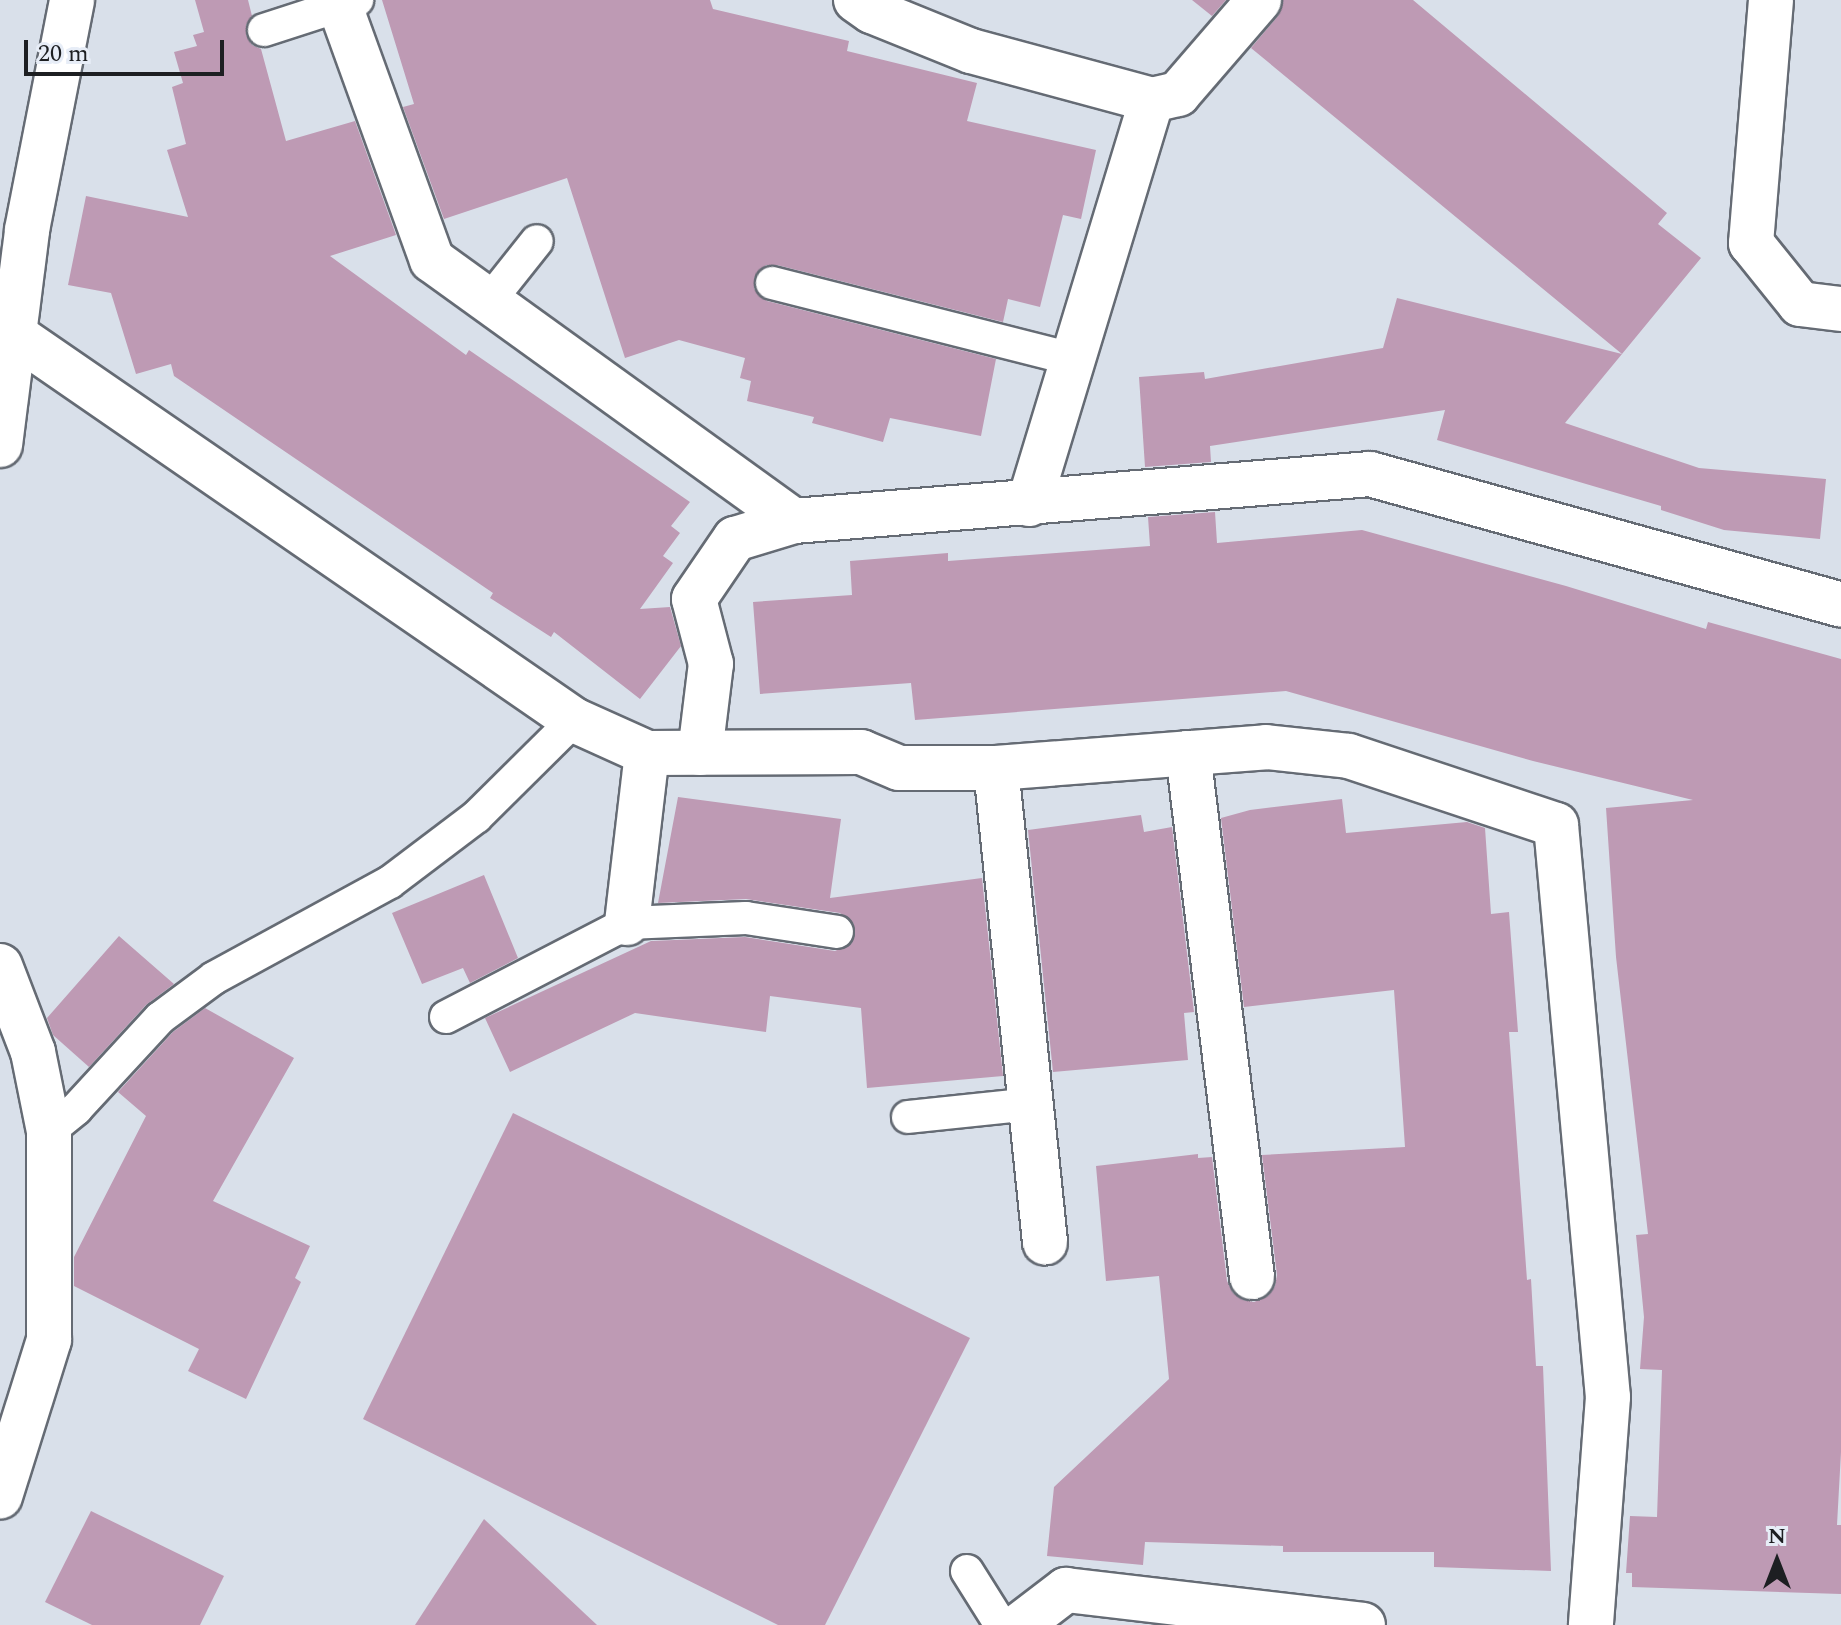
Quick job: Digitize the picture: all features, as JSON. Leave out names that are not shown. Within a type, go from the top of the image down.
[{"type":"street","points":[[0,445],[6,332],[72,0]]},
{"type":"street","points":[[856,0],[872,11],[971,51],[1152,100],[1178,94],[1259,0]]},
{"type":"street","points":[[1771,0],[1751,243],[1800,304],[1841,309]]},
{"type":"street","points":[[349,3],[432,260],[794,521]]},
{"type":"street","points":[[1029,504],[1152,100]]},
{"type":"street","points":[[6,332],[574,720],[647,753],[861,752],[899,768],[996,768],[1266,747],[1349,756],[1556,825],[1608,1397],[1591,1625]]},
{"type":"street","points":[[700,753],[711,664],[694,599],[735,539],[794,521],[1370,474],[1694,567],[1841,605]]},
{"type":"street","points":[[627,923],[647,753]]},
{"type":"street","points":[[1188,753],[1252,1277]]},
{"type":"street","points":[[996,768],[1045,1242]]},
{"type":"street","points":[[0,966],[33,1052],[49,1131],[49,1340],[0,1496]]},
{"type":"street","points":[[1020,1625],[1066,1590],[1363,1625]]},
{"type":"lane","points":[[264,30],[349,3]]},
{"type":"lane","points":[[490,300],[537,241]]},
{"type":"lane","points":[[772,283],[1073,359]]},
{"type":"lane","points":[[49,1131],[76,1109],[160,1018],[214,978],[390,882],[476,817],[574,720]]},
{"type":"lane","points":[[446,1017],[627,923],[746,918],[837,932]]},
{"type":"lane","points":[[908,1117],[1031,1104]]},
{"type":"lane","points":[[967,1571],[1001,1625]]},
{"type":"building","points":[[195,0],[248,0],[252,16],[246,25],[246,35],[252,45],[261,49],[286,141],[355,121],[396,235],[330,256],[466,355],[469,350],[690,502],[671,526],[680,533],[663,556],[673,563],[640,609],[670,607],[681,646],[640,699],[554,632],[551,637],[490,598],[493,593],[174,376],[171,364],[136,374],[111,293],[68,285],[86,196],[188,217],[167,150],[186,144],[172,87],[183,83],[174,52],[197,46],[193,35],[204,32]]},
{"type":"building","points":[[382,0],[710,0],[713,9],[849,41],[847,51],[977,83],[967,121],[1096,150],[1081,219],[1063,215],[1040,307],[1008,299],[1003,322],[777,265],[766,265],[754,278],[754,289],[767,301],[996,359],[981,436],[890,418],[883,442],[812,423],[814,417],[747,401],[751,381],[740,378],[745,358],[679,340],[625,358],[567,178],[444,219],[403,107],[414,104]]},
{"type":"building","points":[[1192,0],[1226,0],[1212,16]]},
{"type":"building","points":[[1283,0],[1413,0],[1667,213],[1658,224],[1701,258],[1622,354],[1251,48],[1278,16]]},
{"type":"building","points":[[1397,298],[1622,354],[1565,423],[1699,468],[1826,479],[1820,539],[1724,530],[1661,510],[1661,506],[1437,440],[1445,410],[1210,446],[1211,462],[1145,467],[1139,377],[1204,372],[1205,379],[1383,348]]},
{"type":"building","points":[[1215,512],[1217,543],[1362,530],[1566,586],[1706,629],[1708,622],[1841,659],[1841,1452],[1837,1525],[1841,1525],[1841,1594],[1632,1587],[1632,1573],[1626,1573],[1630,1516],[1657,1517],[1662,1370],[1640,1369],[1644,1317],[1636,1235],[1648,1234],[1616,957],[1606,808],[1693,800],[1533,761],[1286,691],[915,720],[911,683],[760,694],[753,602],[852,595],[850,561],[948,553],[948,561],[1150,546],[1148,517]]},
{"type":"building","points":[[678,797],[841,819],[830,898],[982,878],[1003,1076],[867,1088],[861,1008],[770,996],[766,1032],[635,1013],[510,1072],[485,1018],[651,941],[745,937],[835,951],[852,943],[854,924],[840,913],[746,899],[658,903]]},
{"type":"building","points":[[1342,799],[1346,833],[1467,822],[1485,828],[1491,914],[1509,912],[1518,1032],[1509,1032],[1527,1280],[1531,1279],[1536,1366],[1543,1366],[1551,1571],[1434,1567],[1434,1552],[1283,1552],[1283,1546],[1145,1542],[1143,1565],[1047,1556],[1054,1487],[1169,1379],[1159,1276],[1106,1281],[1096,1166],[1198,1154],[1198,1158],[1212,1157],[1227,1281],[1233,1293],[1243,1300],[1254,1302],[1268,1296],[1275,1286],[1277,1275],[1262,1155],[1405,1147],[1394,990],[1244,1007],[1221,818],[1250,810]]},
{"type":"building","points":[[1141,815],[1144,832],[1172,827],[1194,1012],[1184,1013],[1188,1060],[1053,1072],[1028,830]]},
{"type":"building","points":[[484,875],[518,958],[470,983],[463,968],[422,984],[392,913]]},
{"type":"building","points":[[119,936],[174,984],[146,1005],[89,1067],[53,1035],[47,1018]]},
{"type":"building","points":[[205,1008],[294,1058],[213,1201],[310,1246],[295,1278],[301,1282],[246,1399],[188,1371],[199,1349],[74,1286],[74,1257],[146,1116],[118,1092],[173,1032]]},
{"type":"building","points":[[513,1113],[970,1338],[825,1625],[778,1625],[363,1419]]},
{"type":"building","points":[[91,1511],[224,1576],[200,1625],[92,1625],[45,1602]]},
{"type":"building","points":[[484,1519],[597,1625],[415,1625]]}]
